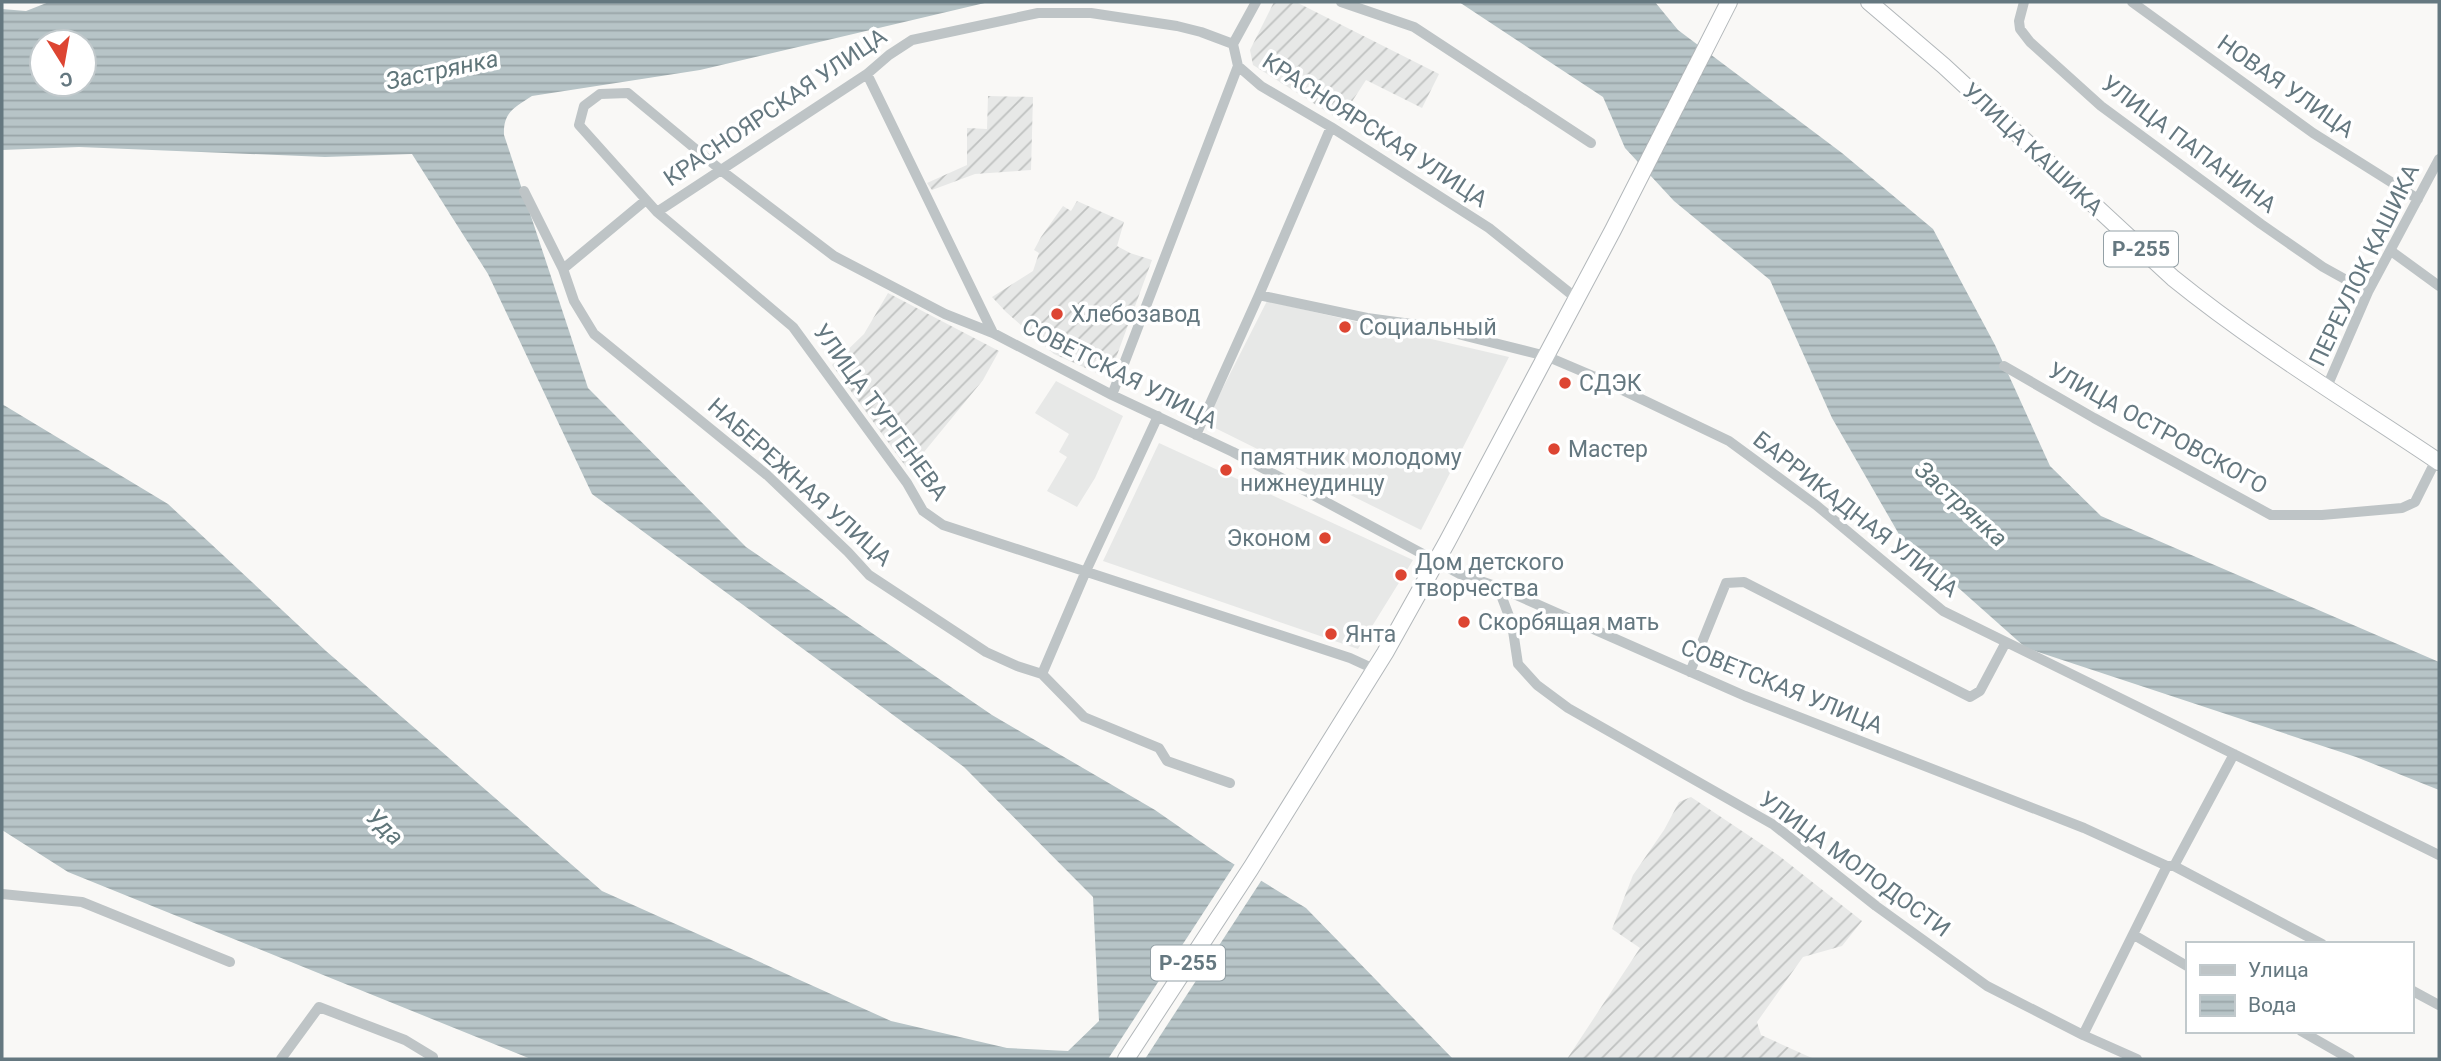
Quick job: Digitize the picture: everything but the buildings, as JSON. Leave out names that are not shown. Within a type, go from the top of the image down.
[{"type":"highway","name":"Р-255","points":[[1126,1059],[1251,868],[1374,669],[1436,561],[1613,230],[1729,2]]},
{"type":"highway","name":"УЛИЦА КАШИКА","points":[[1869,2],[1944,66],[2173,278],[2210,308],[2326,389],[2438,461]]},
{"type":"street","points":[[1233,44],[1256,2]]},
{"type":"street","points":[[1341,2],[1414,27],[1591,143]]},
{"type":"street","name":"УЛИЦА ПАПАНИНА","points":[[2024,2],[2019,21],[2020,29],[2029,42],[2101,106],[2281,239],[2368,292]]},
{"type":"street","name":"НОВАЯ УЛИЦА","points":[[2133,2],[2302,125],[2418,199]]},
{"type":"street","name":"КРАСНОЯРСКАЯ УЛИЦА","points":[[657,212],[867,74],[888,55],[912,40],[1038,13],[1091,13],[1177,26],[1233,44],[1238,66],[1261,86],[1331,127],[1489,228],[1577,298]]},
{"type":"street","points":[[1112,395],[1238,66]]},
{"type":"street","points":[[867,74],[993,333]]},
{"type":"street","name":"СОВЕТСКАЯ УЛИЦА","points":[[579,125],[584,106],[600,94],[628,93],[722,171],[834,256],[945,314],[993,333],[1112,395],[1233,452],[1460,574],[1498,587],[1745,696],[2084,828],[2170,866],[2318,942]]},
{"type":"street","name":"УЛИЦА ТУРГЕНЕВА","points":[[579,125],[657,212],[793,327],[907,483],[923,511],[943,525],[1350,658],[1374,669]]},
{"type":"street","points":[[1196,435],[1331,127]]},
{"type":"street","name":"ПЕРЕУЛОК КАШИКА","points":[[2326,389],[2368,292],[2439,159]]},
{"type":"street","name":"НАБЕРЕЖНАЯ УЛИЦА","points":[[524,191],[563,269],[574,301],[594,334],[767,475],[869,575],[986,652],[1042,674],[1084,717],[1159,748],[1167,761],[1230,783]]},
{"type":"street","points":[[563,269],[646,200]]},
{"type":"street","points":[[2391,251],[2439,286]]},
{"type":"street","name":"БАРРИКАДНАЯ УЛИЦА","points":[[1259,295],[1367,318],[1426,326],[1546,356],[1729,442],[1816,505],[1942,611],[2439,855]]},
{"type":"street","name":"УЛИЦА ОСТРОВСКОГО","points":[[2004,366],[2271,514],[2322,515],[2402,508],[2415,502],[2438,461]]},
{"type":"street","points":[[1042,674],[1086,571],[1158,416]]},
{"type":"street","points":[[1690,672],[1726,583],[1744,582],[1970,697],[1980,691],[2006,642]]},
{"type":"street","name":"УЛИЦА МОЛОДОСТИ","points":[[1498,587],[1512,624],[1518,664],[1537,685],[1567,708],[1774,825],[1877,906],[1987,986],[2137,1059]]},
{"type":"street","points":[[2083,1035],[2170,866],[2234,754]]},
{"type":"street","points":[[2,894],[82,902],[230,962]]},
{"type":"street","points":[[2134,936],[2186,965]]},
{"type":"street","points":[[2413,991],[2439,1005]]},
{"type":"street","points":[[281,1059],[319,1007],[405,1040],[433,1057]]},
{"type":"street","points":[[2304,1033],[2350,1059]]},
{"type":"shaded area","points":[[1274,2],[1296,2],[1439,74],[1422,108],[1366,80],[1340,120],[1253,65],[1250,50]]},
{"type":"shaded area","points":[[988,96],[1033,97],[1031,170],[975,174],[932,190],[927,183],[967,165],[967,128],[987,129]]},
{"type":"shaded area","name":"Хлебозавод","points":[[1077,201],[1124,222],[1117,246],[1152,260],[1110,374],[1097,373],[1054,354],[992,297],[1033,271],[1039,253],[1034,250],[1041,237],[1063,206],[1071,211]]},
{"type":"shaded area","points":[[888,293],[999,351],[983,380],[924,452],[906,467],[832,365],[864,334]]},
{"type":"shaded area","points":[[1267,301],[1509,357],[1421,530],[1205,423]]},
{"type":"shaded area","points":[[1056,381],[1123,416],[1095,478],[1077,507],[1047,491],[1067,457],[1059,452],[1069,434],[1035,413]]},
{"type":"shaded area","points":[[1159,443],[1413,560],[1358,649],[1103,561]]},
{"type":"shaded area","points":[[1691,797],[1778,855],[1862,921],[1842,946],[1803,957],[1757,1022],[1761,1035],[1814,1059],[1567,1059],[1640,948],[1612,929],[1633,875],[1664,830],[1679,802]]},
{"type":"water","points":[[49,2],[989,2],[700,70],[532,96],[511,111],[505,121],[504,135],[588,388],[746,547],[992,715],[1155,810],[1227,860],[1306,908],[1453,1059],[531,1059],[68,872],[2,830],[2,404],[168,504],[326,651],[602,891],[891,1021],[1007,1048],[1068,1051],[1099,1021],[1093,897],[964,767],[592,494],[488,274],[412,154],[325,157],[79,147],[2,150],[2,9],[26,11]]},
{"type":"water","name":"Застрянка","points":[[1459,2],[1655,2],[1678,30],[1842,153],[1933,229],[1995,345],[2050,466],[2101,516],[2439,662],[2439,790],[2356,757],[2026,648],[1900,536],[1832,418],[1770,280],[1674,201],[1625,148],[1603,97]]},
{"type":"pier","points":[[1237,861],[1263,878],[1145,1059],[1108,1059]]},
{"type":"place","name":"Хлебозавод","points":[[1057,314]]},
{"type":"place","name":"Социальный","points":[[1345,327]]},
{"type":"place","name":"СДЭК","points":[[1565,383]]},
{"type":"place","name":"Мастер","points":[[1554,449]]},
{"type":"place","name":"памятник молодому нижнеудинцу","points":[[1226,470]]},
{"type":"place","name":"Эконом","points":[[1325,538]]},
{"type":"place","name":"Дом детского творчества","points":[[1401,575]]},
{"type":"place","name":"Скорбящая мать","points":[[1464,622]]},
{"type":"place","name":"Янта","points":[[1331,634]]},
{"type":"water label","name":"Уда","points":[[385,827]]}]
